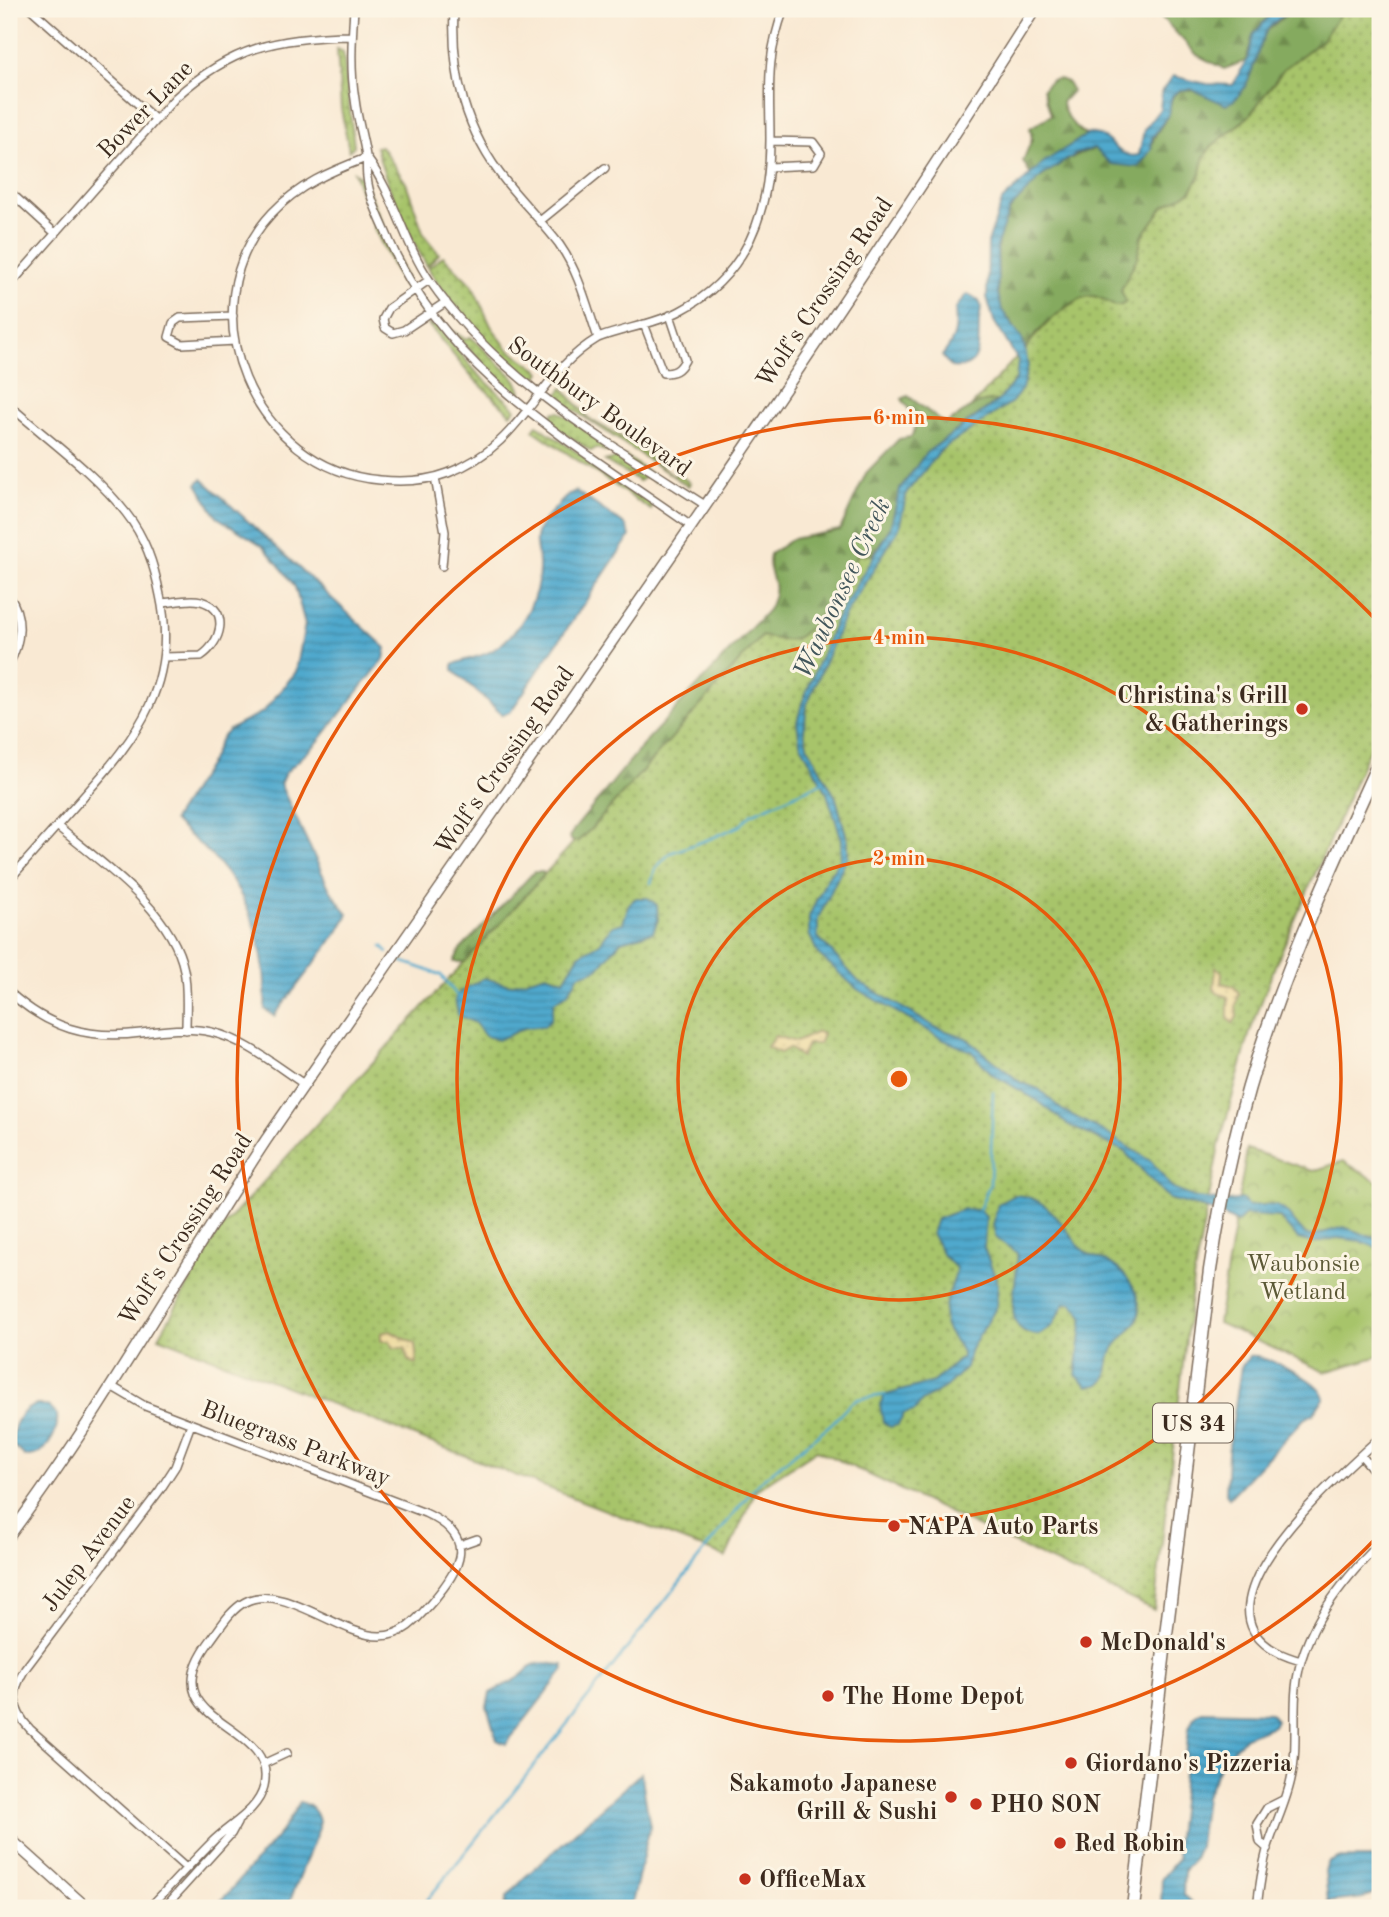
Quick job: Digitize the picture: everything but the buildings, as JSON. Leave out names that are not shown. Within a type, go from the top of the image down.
[{"type":"main road","name":"Wolf's Crossing Road","points":[[9,1536],[68,1455],[192,1253],[304,1084],[691,526],[877,252],[1035,9]]},
{"type":"main road","name":"US 34","points":[[1133,1908],[1216,1232],[1226,1180],[1255,1066],[1282,988],[1380,763]]},
{"type":"main road","points":[[9,1838],[87,1908]]},
{"type":"street","points":[[31,9],[156,120]]},
{"type":"street","name":"Southbury Boulevard","points":[[354,9],[354,97],[366,158],[367,179],[378,214],[415,290],[474,365],[528,413],[691,526]]},
{"type":"street","points":[[454,9],[452,43],[457,84],[466,116],[486,155],[570,262],[598,338]]},
{"type":"street","points":[[366,158],[327,172],[301,188],[270,214],[249,246],[236,281],[233,316],[235,341],[245,379],[258,406],[277,431],[298,451],[329,468],[360,479],[397,482],[435,478],[483,456],[528,413],[575,353],[598,338],[670,315],[714,286],[744,250],[766,198],[770,141],[770,53],[784,9]]},
{"type":"street","name":"Bower Lane","points":[[9,286],[198,76],[230,57],[266,44],[302,37],[352,36]]},
{"type":"street","points":[[769,167],[814,165],[821,153],[813,142],[770,141]]},
{"type":"street","name":"Southbury Boulevard","points":[[366,158],[379,175],[398,221],[429,280],[509,369],[541,394],[705,505]]},
{"type":"street","points":[[540,221],[604,168]]},
{"type":"street","points":[[9,191],[55,233]]},
{"type":"street","points":[[429,280],[384,313],[385,328],[398,333],[446,302]]},
{"type":"street","points":[[644,324],[658,365],[663,373],[672,373],[680,369],[685,360],[670,315]]},
{"type":"street","points":[[233,316],[180,318],[173,323],[169,337],[182,344],[235,341]]},
{"type":"street","points":[[9,405],[124,511],[144,540],[162,603],[166,628],[164,657],[148,713],[130,744],[9,880]]},
{"type":"street","points":[[435,478],[445,532],[442,566]]},
{"type":"street","points":[[9,596],[19,621],[16,650],[9,664]]},
{"type":"street","points":[[162,603],[199,600],[210,606],[219,616],[222,628],[217,641],[201,656],[164,657]]},
{"type":"street","points":[[57,825],[144,902],[167,929],[184,968],[186,1030]]},
{"type":"street","points":[[9,992],[45,1020],[87,1035],[108,1037],[186,1030],[212,1032],[236,1041],[304,1084]]},
{"type":"street","name":"Bluegrass Parkway","points":[[111,1386],[145,1406],[425,1513],[452,1529],[460,1545]]},
{"type":"street","name":"Julep Avenue","points":[[186,1868],[30,1729],[11,1702],[15,1685],[24,1669],[175,1467],[191,1424]]},
{"type":"street","points":[[1301,1661],[1272,1650],[1256,1633],[1250,1611],[1251,1591],[1269,1556],[1296,1518],[1380,1437]]},
{"type":"street","points":[[1361,1455],[1380,1478]]},
{"type":"street","points":[[164,1908],[231,1834],[239,1819],[263,1791],[263,1764],[249,1743],[201,1707],[193,1681],[197,1658],[232,1612],[251,1595],[280,1600],[366,1633],[394,1634],[412,1624],[452,1579],[460,1562],[460,1545],[477,1539]]},
{"type":"street","points":[[1257,1908],[1268,1849],[1285,1799],[1295,1754],[1296,1684],[1301,1661],[1333,1597],[1380,1542]]},
{"type":"street","points":[[183,1683],[193,1681]]},
{"type":"street","points":[[263,1764],[287,1753]]},
{"type":"street","points":[[1268,1849],[1260,1842],[1257,1824],[1267,1808],[1285,1799]]},
{"type":"street","points":[[149,1908],[223,1831],[239,1819]]},
{"type":"green space","points":[[1154,9],[1275,9],[1253,35],[1246,61],[1224,69],[1197,55]]},
{"type":"green space","points":[[1293,9],[1344,9],[1321,41],[1285,68],[1248,117],[1212,146],[1204,157],[1201,174],[1191,191],[1163,207],[1142,237],[1137,258],[1121,290],[1126,302],[1117,306],[1096,296],[1083,298],[1054,317],[1029,343],[1026,350],[1001,309],[998,295],[998,239],[1013,205],[1050,170],[1095,148],[1111,164],[1127,165],[1151,150],[1173,97],[1179,91],[1200,92],[1226,105],[1250,75],[1265,32]]},
{"type":"green space","points":[[1334,9],[1380,9],[1380,724],[1275,966],[1250,1032],[1219,1146],[1193,1280],[1154,1610],[817,1450],[756,1490],[726,1557],[159,1337],[218,1232]]},
{"type":"green space","points":[[337,49],[343,52],[354,146],[349,151],[341,108]]},
{"type":"green space","points":[[1051,80],[1067,82],[1072,91],[1062,102],[1067,117],[1086,135],[1030,174],[1023,161],[1032,139],[1030,128],[1051,115],[1043,89]]},
{"type":"green space","points":[[381,146],[406,183],[424,235],[439,254],[427,266],[404,223],[392,193],[376,147]]},
{"type":"green space","points":[[354,172],[363,178],[405,277],[406,281],[402,285],[375,230]]},
{"type":"green space","points":[[443,256],[472,285],[491,326],[507,348],[541,372],[535,382],[506,363],[448,297],[428,268]]},
{"type":"green space","points":[[428,324],[437,326],[477,373],[513,406],[515,409],[511,414],[470,375]]},
{"type":"green space","points":[[450,329],[465,339],[471,337],[516,380],[521,391],[516,395],[508,390]]},
{"type":"green space","points":[[563,388],[589,419],[636,445],[673,476],[678,474],[690,483],[688,486],[560,401],[556,397]]},
{"type":"green space","points":[[908,396],[945,424],[975,405],[997,401],[926,453],[900,489],[890,528],[872,555],[858,554],[851,569],[840,578],[838,592],[808,629],[796,638],[788,640],[762,636],[590,830],[578,841],[572,841],[569,837],[575,828],[648,739],[768,610],[774,592],[770,554],[792,539],[840,530],[866,473],[899,439],[911,437],[915,422],[902,399]]},
{"type":"green space","points":[[554,412],[559,412],[615,449],[608,452],[596,448],[591,451],[551,424],[550,418]]},
{"type":"green space","points":[[537,425],[653,504],[651,510],[533,430]]},
{"type":"green space","points":[[625,456],[661,481],[656,482],[646,476],[639,481],[605,461]]},
{"type":"green space","points":[[534,872],[543,872],[543,876],[465,962],[454,962],[460,950]]},
{"type":"green space","name":"Waubonsie Wetland","points":[[1247,1149],[1313,1171],[1343,1161],[1380,1183],[1380,1356],[1325,1372],[1218,1323]]},
{"type":"sand","points":[[1216,967],[1222,973],[1221,983],[1233,986],[1239,993],[1237,1017],[1233,1023],[1228,1019],[1228,997],[1217,993],[1214,988]]},
{"type":"sand","points":[[817,1032],[823,1034],[819,1044],[807,1044],[801,1057],[789,1048],[780,1053],[767,1047],[775,1036],[796,1042]]},
{"type":"sand","points":[[390,1331],[415,1344],[417,1364],[408,1360],[405,1348],[394,1348],[390,1341],[381,1341],[381,1333]]},
{"type":"water","points":[[1275,9],[1293,9],[1267,30],[1251,74],[1234,100],[1226,105],[1191,89],[1179,90],[1172,96],[1168,115],[1152,138],[1151,150],[1138,167],[1111,164],[1094,148],[1076,154],[1042,176],[1009,210],[997,244],[998,294],[1002,310],[1022,339],[1026,353],[1028,366],[1022,389],[1012,402],[941,450],[907,492],[899,529],[845,615],[807,704],[804,731],[807,745],[836,798],[848,842],[848,856],[818,919],[818,937],[858,981],[935,1027],[966,1038],[1020,1082],[1039,1089],[1062,1110],[1103,1131],[1152,1162],[1173,1189],[1196,1198],[1229,1201],[1242,1199],[1248,1206],[1279,1207],[1305,1234],[1311,1236],[1344,1227],[1380,1240],[1380,1249],[1360,1241],[1337,1238],[1313,1243],[1298,1239],[1279,1217],[1245,1215],[1237,1223],[1217,1212],[1169,1199],[1124,1151],[1068,1125],[1038,1101],[992,1074],[971,1051],[944,1040],[857,989],[818,954],[809,934],[809,916],[827,878],[840,860],[842,840],[826,791],[800,743],[797,722],[802,703],[836,619],[890,528],[900,489],[926,453],[999,400],[1016,379],[1018,360],[994,321],[987,297],[988,243],[1002,201],[1044,162],[1088,134],[1102,136],[1124,154],[1139,155],[1144,130],[1160,109],[1162,91],[1173,76],[1207,84],[1233,85],[1248,58],[1253,35]]},
{"type":"water","points":[[967,294],[976,298],[981,305],[977,353],[969,364],[951,367],[942,356],[954,334],[955,309]]},
{"type":"water","points":[[202,479],[386,648],[384,659],[317,743],[285,773],[280,784],[330,890],[348,914],[338,932],[274,1016],[265,1009],[264,967],[260,947],[255,927],[238,890],[207,851],[173,820],[211,761],[221,738],[229,730],[263,712],[296,672],[305,624],[295,587],[283,570],[263,546],[217,517],[197,484]]},
{"type":"water","points":[[576,491],[626,526],[630,536],[511,711],[503,715],[453,670],[453,665],[493,650],[521,623],[537,588],[538,531],[552,511],[569,494]]},
{"type":"water","points":[[636,898],[648,898],[657,905],[658,920],[653,932],[621,941],[598,969],[579,975],[567,994],[554,1002],[551,1019],[545,1026],[524,1028],[498,1040],[485,1036],[475,1023],[458,1015],[455,999],[460,992],[484,978],[510,985],[546,974],[564,980],[579,955],[600,943],[612,926],[623,923],[629,904]]},
{"type":"water","points":[[1015,1195],[1028,1197],[1047,1207],[1083,1250],[1119,1269],[1135,1291],[1139,1304],[1137,1319],[1114,1348],[1105,1380],[1097,1385],[1088,1386],[1076,1375],[1083,1316],[1072,1303],[1065,1303],[1052,1326],[1039,1335],[1026,1332],[1018,1325],[1013,1303],[1017,1253],[996,1238],[993,1225],[998,1204]]},
{"type":"water","points":[[963,1209],[979,1210],[986,1217],[984,1248],[998,1284],[996,1308],[971,1349],[966,1367],[947,1386],[922,1401],[915,1411],[904,1414],[898,1425],[890,1427],[883,1422],[880,1404],[885,1395],[933,1382],[962,1357],[960,1348],[946,1328],[944,1315],[956,1268],[942,1254],[932,1233],[937,1219]]},
{"type":"water","points":[[1250,1356],[1281,1365],[1304,1377],[1324,1398],[1313,1414],[1303,1420],[1229,1498],[1226,1493],[1228,1453],[1241,1367]]},
{"type":"water","points":[[38,1404],[49,1407],[57,1415],[56,1429],[44,1449],[32,1456],[25,1456],[13,1445],[15,1425],[26,1410]]},
{"type":"water","points":[[533,1665],[563,1665],[564,1670],[506,1744],[497,1740],[487,1707],[490,1693],[517,1679]]},
{"type":"water","points":[[1202,1711],[1270,1713],[1276,1720],[1273,1726],[1245,1737],[1223,1759],[1205,1797],[1199,1846],[1193,1861],[1184,1870],[1183,1895],[1198,1908],[1161,1908],[1162,1878],[1178,1859],[1176,1847],[1189,1728],[1194,1717]]},
{"type":"water","points":[[641,1773],[650,1826],[631,1908],[504,1908],[507,1897],[524,1878]]},
{"type":"water","points":[[300,1802],[315,1811],[319,1828],[287,1908],[215,1908],[281,1832]]},
{"type":"water","points":[[1338,1858],[1380,1858],[1380,1891],[1363,1898],[1328,1902],[1325,1871],[1328,1863]]},
{"type":"waterway","points":[[651,883],[655,869],[670,853],[741,825],[751,814],[823,782]]},
{"type":"waterway","points":[[382,946],[388,952]]},
{"type":"waterway","points":[[401,961],[441,975],[457,996]]},
{"type":"waterway","points":[[979,1210],[990,1184],[993,1092]]},
{"type":"waterway","points":[[421,1908],[759,1482],[831,1424],[850,1404],[858,1399],[885,1395]]},
{"type":"place","name":"Christina's Grill & Gatherings","points":[[1302,709]]},
{"type":"place","name":"NAPA Auto Parts","points":[[894,1526]]},
{"type":"place","name":"McDonald's","points":[[1086,1642]]},
{"type":"place","name":"The Home Depot","points":[[828,1696]]},
{"type":"place","name":"Giordano's Pizzeria","points":[[1071,1763]]},
{"type":"place","name":"Sakamoto Japanese Grill & Sushi","points":[[951,1797]]},
{"type":"place","name":"PHO SON","points":[[976,1804]]},
{"type":"place","name":"Red Robin","points":[[1060,1843]]},
{"type":"place","name":"OfficeMax","points":[[745,1879]]},
{"type":"water label","name":"Waubonsee Creek","points":[[841,588]]}]
